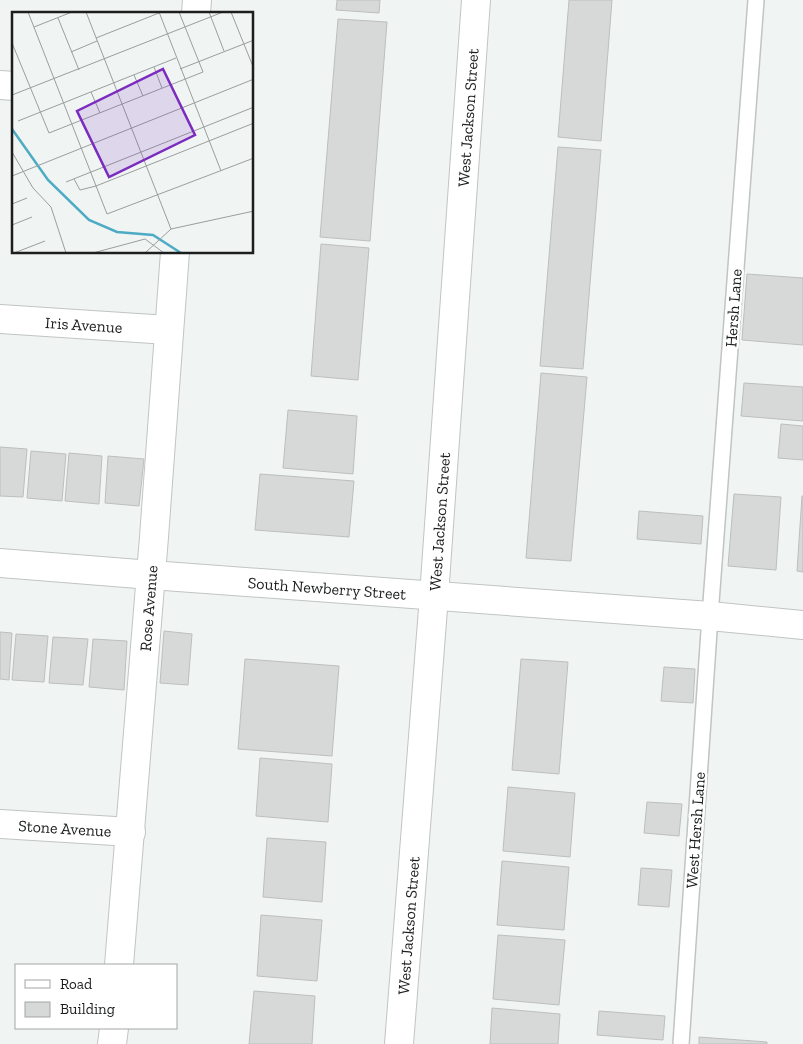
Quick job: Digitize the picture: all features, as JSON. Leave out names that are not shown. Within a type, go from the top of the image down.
[{"type":"street","name":"West Jackson Street","points":[[399,1044],[434,596],[476,0]]},
{"type":"street","name":"Rose Avenue","points":[[119,964],[131,832],[175,254]]},
{"type":"street","name":"Iris Avenue","points":[[0,319],[168,330]]},
{"type":"street","name":"South Newberry Street","points":[[0,562],[151,576],[710,616],[803,625]]},
{"type":"street","name":"Stone Avenue","points":[[0,824],[131,832]]},
{"type":"street","points":[[112,1044],[114,1029]]},
{"type":"lane","name":"Hersh Lane","points":[[710,616],[756,0]]},
{"type":"lane","name":"West Hersh Lane","points":[[681,1044],[710,616]]},
{"type":"building","points":[[337,0],[380,0],[379,13],[336,10]]},
{"type":"building","points":[[569,0],[612,0],[601,141],[558,137]]},
{"type":"building","points":[[338,19],[387,22],[370,241],[320,237]]},
{"type":"building","points":[[558,147],[601,150],[583,369],[540,366]]},
{"type":"building","points":[[321,244],[369,248],[358,380],[311,376]]},
{"type":"building","points":[[747,274],[803,278],[803,345],[742,340]]},
{"type":"building","points":[[541,373],[587,377],[571,561],[526,558]]},
{"type":"building","points":[[744,383],[803,387],[803,421],[741,416]]},
{"type":"building","points":[[288,410],[357,416],[353,474],[283,468]]},
{"type":"building","points":[[781,424],[803,426],[803,460],[778,458]]},
{"type":"building","points":[[0,447],[27,449],[23,497],[0,496]]},
{"type":"building","points":[[31,451],[66,454],[62,501],[27,498]]},
{"type":"building","points":[[69,453],[102,456],[99,504],[65,501]]},
{"type":"building","points":[[108,456],[144,459],[139,506],[105,503]]},
{"type":"building","points":[[260,474],[354,481],[349,537],[255,530]]},
{"type":"building","points":[[734,494],[781,497],[776,570],[728,566]]},
{"type":"building","points":[[803,496],[803,572],[797,571]]},
{"type":"building","points":[[639,511],[703,516],[701,544],[637,539]]},
{"type":"building","points":[[164,631],[192,634],[188,685],[160,683]]},
{"type":"building","points":[[0,632],[12,633],[9,680],[0,679]]},
{"type":"building","points":[[16,634],[48,636],[44,682],[12,680]]},
{"type":"building","points":[[53,637],[88,639],[83,685],[49,683]]},
{"type":"building","points":[[93,639],[127,641],[124,690],[89,687]]},
{"type":"building","points":[[245,659],[339,666],[332,756],[238,749]]},
{"type":"building","points":[[521,659],[568,662],[559,774],[512,770]]},
{"type":"building","points":[[664,667],[695,669],[693,703],[661,701]]},
{"type":"building","points":[[260,758],[332,764],[328,822],[256,816]]},
{"type":"building","points":[[508,787],[575,793],[570,857],[503,851]]},
{"type":"building","points":[[647,802],[682,804],[679,836],[644,833]]},
{"type":"building","points":[[267,838],[326,842],[322,902],[263,897]]},
{"type":"building","points":[[502,861],[569,867],[564,930],[497,925]]},
{"type":"building","points":[[641,868],[672,870],[669,907],[638,905]]},
{"type":"building","points":[[261,915],[322,920],[317,981],[257,976]]},
{"type":"building","points":[[498,935],[565,940],[559,1005],[493,999]]},
{"type":"building","points":[[254,991],[315,996],[312,1044],[249,1044]]},
{"type":"building","points":[[492,1008],[560,1014],[558,1044],[490,1044]]},
{"type":"building","points":[[599,1011],[665,1016],[663,1040],[597,1035]]},
{"type":"building","points":[[699,1037],[767,1042],[767,1044],[699,1044]]}]
